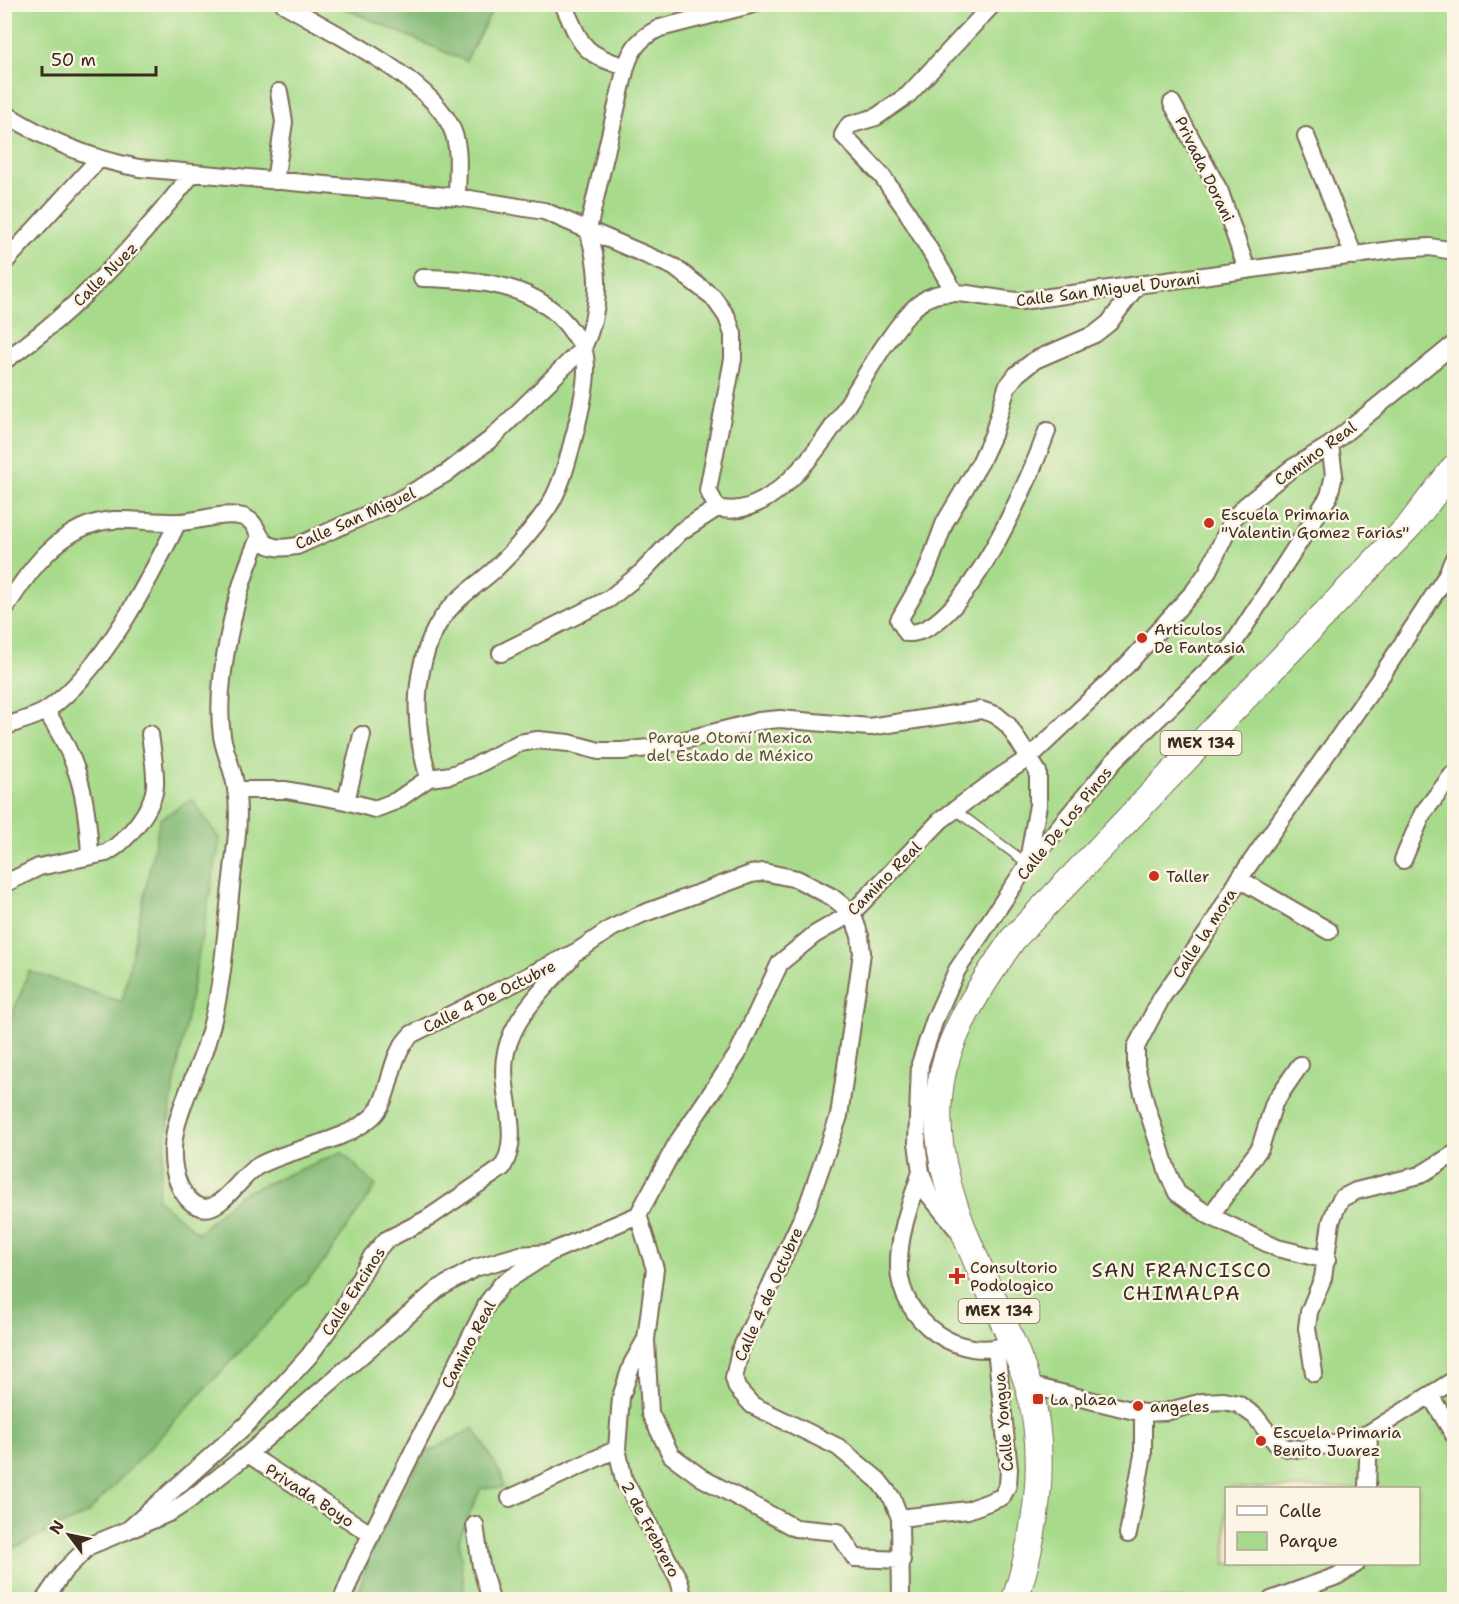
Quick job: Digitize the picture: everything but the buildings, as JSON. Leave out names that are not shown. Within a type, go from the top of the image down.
[{"type":"main road","name":"MEX 134","points":[[1015,1599],[1030,1551],[1039,1474],[1034,1415],[1028,1385],[1003,1346],[969,1239],[945,1177],[938,1114],[944,1071],[959,1027],[985,980],[1013,939],[1410,525],[1455,468]]},
{"type":"street","points":[[284,4],[389,66],[439,110],[452,129],[457,157],[457,197]]},
{"type":"street","points":[[563,4],[586,50],[596,58],[626,67]]},
{"type":"street","points":[[588,229],[626,67],[636,45],[646,34],[660,28],[754,4]]},
{"type":"street","points":[[955,293],[906,210],[882,176],[863,155],[847,142],[843,135],[844,129],[856,122],[876,117],[908,95],[993,4]]},
{"type":"street","points":[[275,181],[284,122],[279,92]]},
{"type":"street","name":"Privada Dorani","points":[[1172,103],[1220,192],[1248,270]]},
{"type":"street","points":[[4,113],[98,160],[139,168],[457,197],[544,212],[675,267],[713,297],[727,317],[733,334],[733,359],[708,490],[717,508],[680,532],[642,572],[609,599],[501,653]]},
{"type":"street","points":[[1306,136],[1354,256]]},
{"type":"street","points":[[4,263],[98,160]]},
{"type":"street","name":"Calle Nuez","points":[[4,361],[47,330],[104,277],[138,242],[193,173]]},
{"type":"street","name":"Calle San Miguel","points":[[4,610],[11,587],[43,556],[69,536],[86,527],[111,520],[178,522],[232,516],[243,517],[253,522],[259,538],[272,547],[283,549],[297,546],[421,489],[491,439],[583,348],[591,332],[597,306],[598,282],[595,256],[588,229]]},
{"type":"street","name":"Calle San Miguel Durani","points":[[717,508],[731,512],[743,510],[764,500],[790,480],[822,443],[896,329],[916,307],[935,295],[955,293],[1021,301],[1430,247],[1455,250]]},
{"type":"street","points":[[422,278],[487,283],[529,295],[565,321],[583,348],[585,374],[571,449],[549,507],[523,541],[492,572],[453,603],[440,619],[432,635],[419,690],[417,714],[422,756],[429,778]]},
{"type":"street","points":[[1047,431],[1036,463],[971,587],[945,616],[927,629],[916,634],[907,633],[899,620],[926,573],[945,522],[993,435],[1007,387],[1017,374],[1035,360],[1095,334],[1109,323],[1136,287]]},
{"type":"street","name":"Camino Real","points":[[342,1599],[488,1302],[502,1284],[551,1252],[638,1215],[677,1143],[737,1055],[780,963],[814,935],[852,913],[954,810],[1030,757],[1128,664],[1184,604],[1207,573],[1226,532],[1245,506],[1292,468],[1330,445],[1455,344]]},
{"type":"street","name":"Calle De Los Pinos","points":[[969,1239],[934,1205],[921,1172],[916,1116],[920,1064],[935,1019],[957,970],[1028,864],[1114,761],[1230,650],[1243,632],[1329,496],[1334,475],[1330,445]]},
{"type":"street","points":[[4,727],[46,711],[74,686],[93,663],[144,588],[178,522]]},
{"type":"street","points":[[259,538],[244,583],[224,659],[220,691],[222,739],[237,790],[286,790],[375,809],[384,807],[429,778],[451,775],[475,766],[519,743],[538,740],[569,743],[599,751],[622,751],[657,747],[759,721],[780,719],[869,727],[981,710],[996,715],[1008,725],[1038,772],[1039,787],[1028,864]]},
{"type":"street","name":"Calle la mora","points":[[1327,1260],[1291,1253],[1210,1216],[1177,1192],[1168,1173],[1136,1066],[1136,1047],[1162,997],[1209,930],[1239,879],[1378,681],[1445,578],[1455,558]]},
{"type":"street","points":[[46,711],[67,744],[80,776],[90,855]]},
{"type":"street","points":[[4,884],[39,867],[106,853],[114,849],[144,814],[155,788],[150,734]]},
{"type":"street","points":[[346,801],[362,735]]},
{"type":"street","points":[[1403,860],[1423,813],[1451,784]]},
{"type":"street","name":"Calle 4 De Octubre","points":[[237,790],[235,845],[221,976],[206,1045],[174,1134],[172,1157],[176,1178],[183,1193],[192,1203],[203,1208],[213,1207],[223,1200],[249,1171],[270,1160],[309,1148],[372,1117],[380,1106],[395,1056],[412,1034],[578,951],[612,928],[642,914],[730,881],[764,872],[797,879],[819,888],[852,913]]},
{"type":"street","points":[[1239,879],[1329,931]]},
{"type":"street","name":"Calle 4 de Octubre","points":[[852,913],[860,936],[861,972],[839,1116],[807,1207],[740,1351],[734,1378],[737,1388],[752,1405],[820,1437],[861,1466],[892,1498],[900,1518],[901,1599]]},
{"type":"street","name":"Calle Encinos","points":[[44,1599],[64,1571],[89,1546],[128,1530],[247,1424],[309,1356],[341,1312],[372,1256],[386,1240],[427,1219],[502,1168],[509,1157],[512,1142],[503,1078],[506,1050],[518,1022],[540,992],[578,951]]},
{"type":"street","points":[[1210,1216],[1256,1154],[1274,1103],[1300,1065]]},
{"type":"street","points":[[1314,1373],[1307,1328],[1310,1312],[1323,1278],[1331,1222],[1342,1198],[1356,1191],[1420,1175],[1455,1154]]},
{"type":"street","points":[[921,1172],[901,1243],[898,1267],[908,1302],[932,1333],[943,1339],[970,1348],[1003,1346]]},
{"type":"street","name":"2 de Frebrero","points":[[638,1215],[655,1269],[646,1339],[625,1381],[617,1425],[617,1449],[624,1480],[679,1580],[684,1599]]},
{"type":"street","points":[[128,1530],[171,1512],[248,1454],[438,1289],[475,1268],[520,1255],[551,1252]]},
{"type":"street","points":[[646,1339],[650,1413],[663,1442],[682,1465],[795,1528],[838,1532],[855,1558],[902,1560]]},
{"type":"street","name":"Calle Yongua","points":[[900,1518],[968,1510],[1002,1497],[1008,1485],[1009,1469],[1003,1346]]},
{"type":"street","points":[[1028,1385],[1143,1413],[1165,1412],[1203,1402],[1224,1401],[1238,1404],[1256,1416],[1276,1443],[1287,1449],[1345,1442],[1369,1432],[1455,1380]]},
{"type":"street","points":[[1430,1395],[1455,1435]]},
{"type":"street","points":[[1128,1534],[1143,1455],[1143,1413]]},
{"type":"street","points":[[1367,1487],[1369,1432]]},
{"type":"street","points":[[510,1498],[617,1449]]},
{"type":"street","name":"Privada Boyo","points":[[248,1454],[372,1535]]},
{"type":"street","points":[[474,1525],[481,1566],[491,1599]]},
{"type":"street","points":[[1271,1599],[1337,1575],[1353,1565]]},
{"type":"lane","points":[[954,810],[1028,864]]},
{"type":"green space","name":"Parque Otomí Mexica del Estado de México","points":[[5,5],[1454,5],[1454,1599],[5,1600]]},
{"type":"green space","points":[[336,5],[495,5],[466,61]]},
{"type":"green space","points":[[192,799],[220,840],[173,1092],[157,1199],[198,1233],[239,1195],[342,1152],[376,1186],[320,1267],[87,1514],[5,1552],[4,1037],[29,971],[122,1002],[160,819]]},
{"type":"green space","points":[[474,1428],[502,1476],[503,1488],[481,1488],[459,1539],[465,1599],[356,1600],[371,1550],[424,1454]]},
{"type":"place","name":"Escuela Primaria \"Valentin Gomez Farias\"","points":[[1209,523]]},
{"type":"place","name":"Articulos De Fantasia","points":[[1142,638]]},
{"type":"place","name":"Taller","points":[[1154,876]]},
{"type":"place","name":"Consultorio Podologico","points":[[957,1276]]},
{"type":"place","name":"La plaza","points":[[1038,1399]]},
{"type":"place","name":"angeles","points":[[1138,1406]]},
{"type":"place","name":"Escuela Primaria Benito Juarez","points":[[1261,1441]]},
{"type":"district","name":"SAN FRANCISCO CHIMALPA","points":[[1182,1282]]}]
